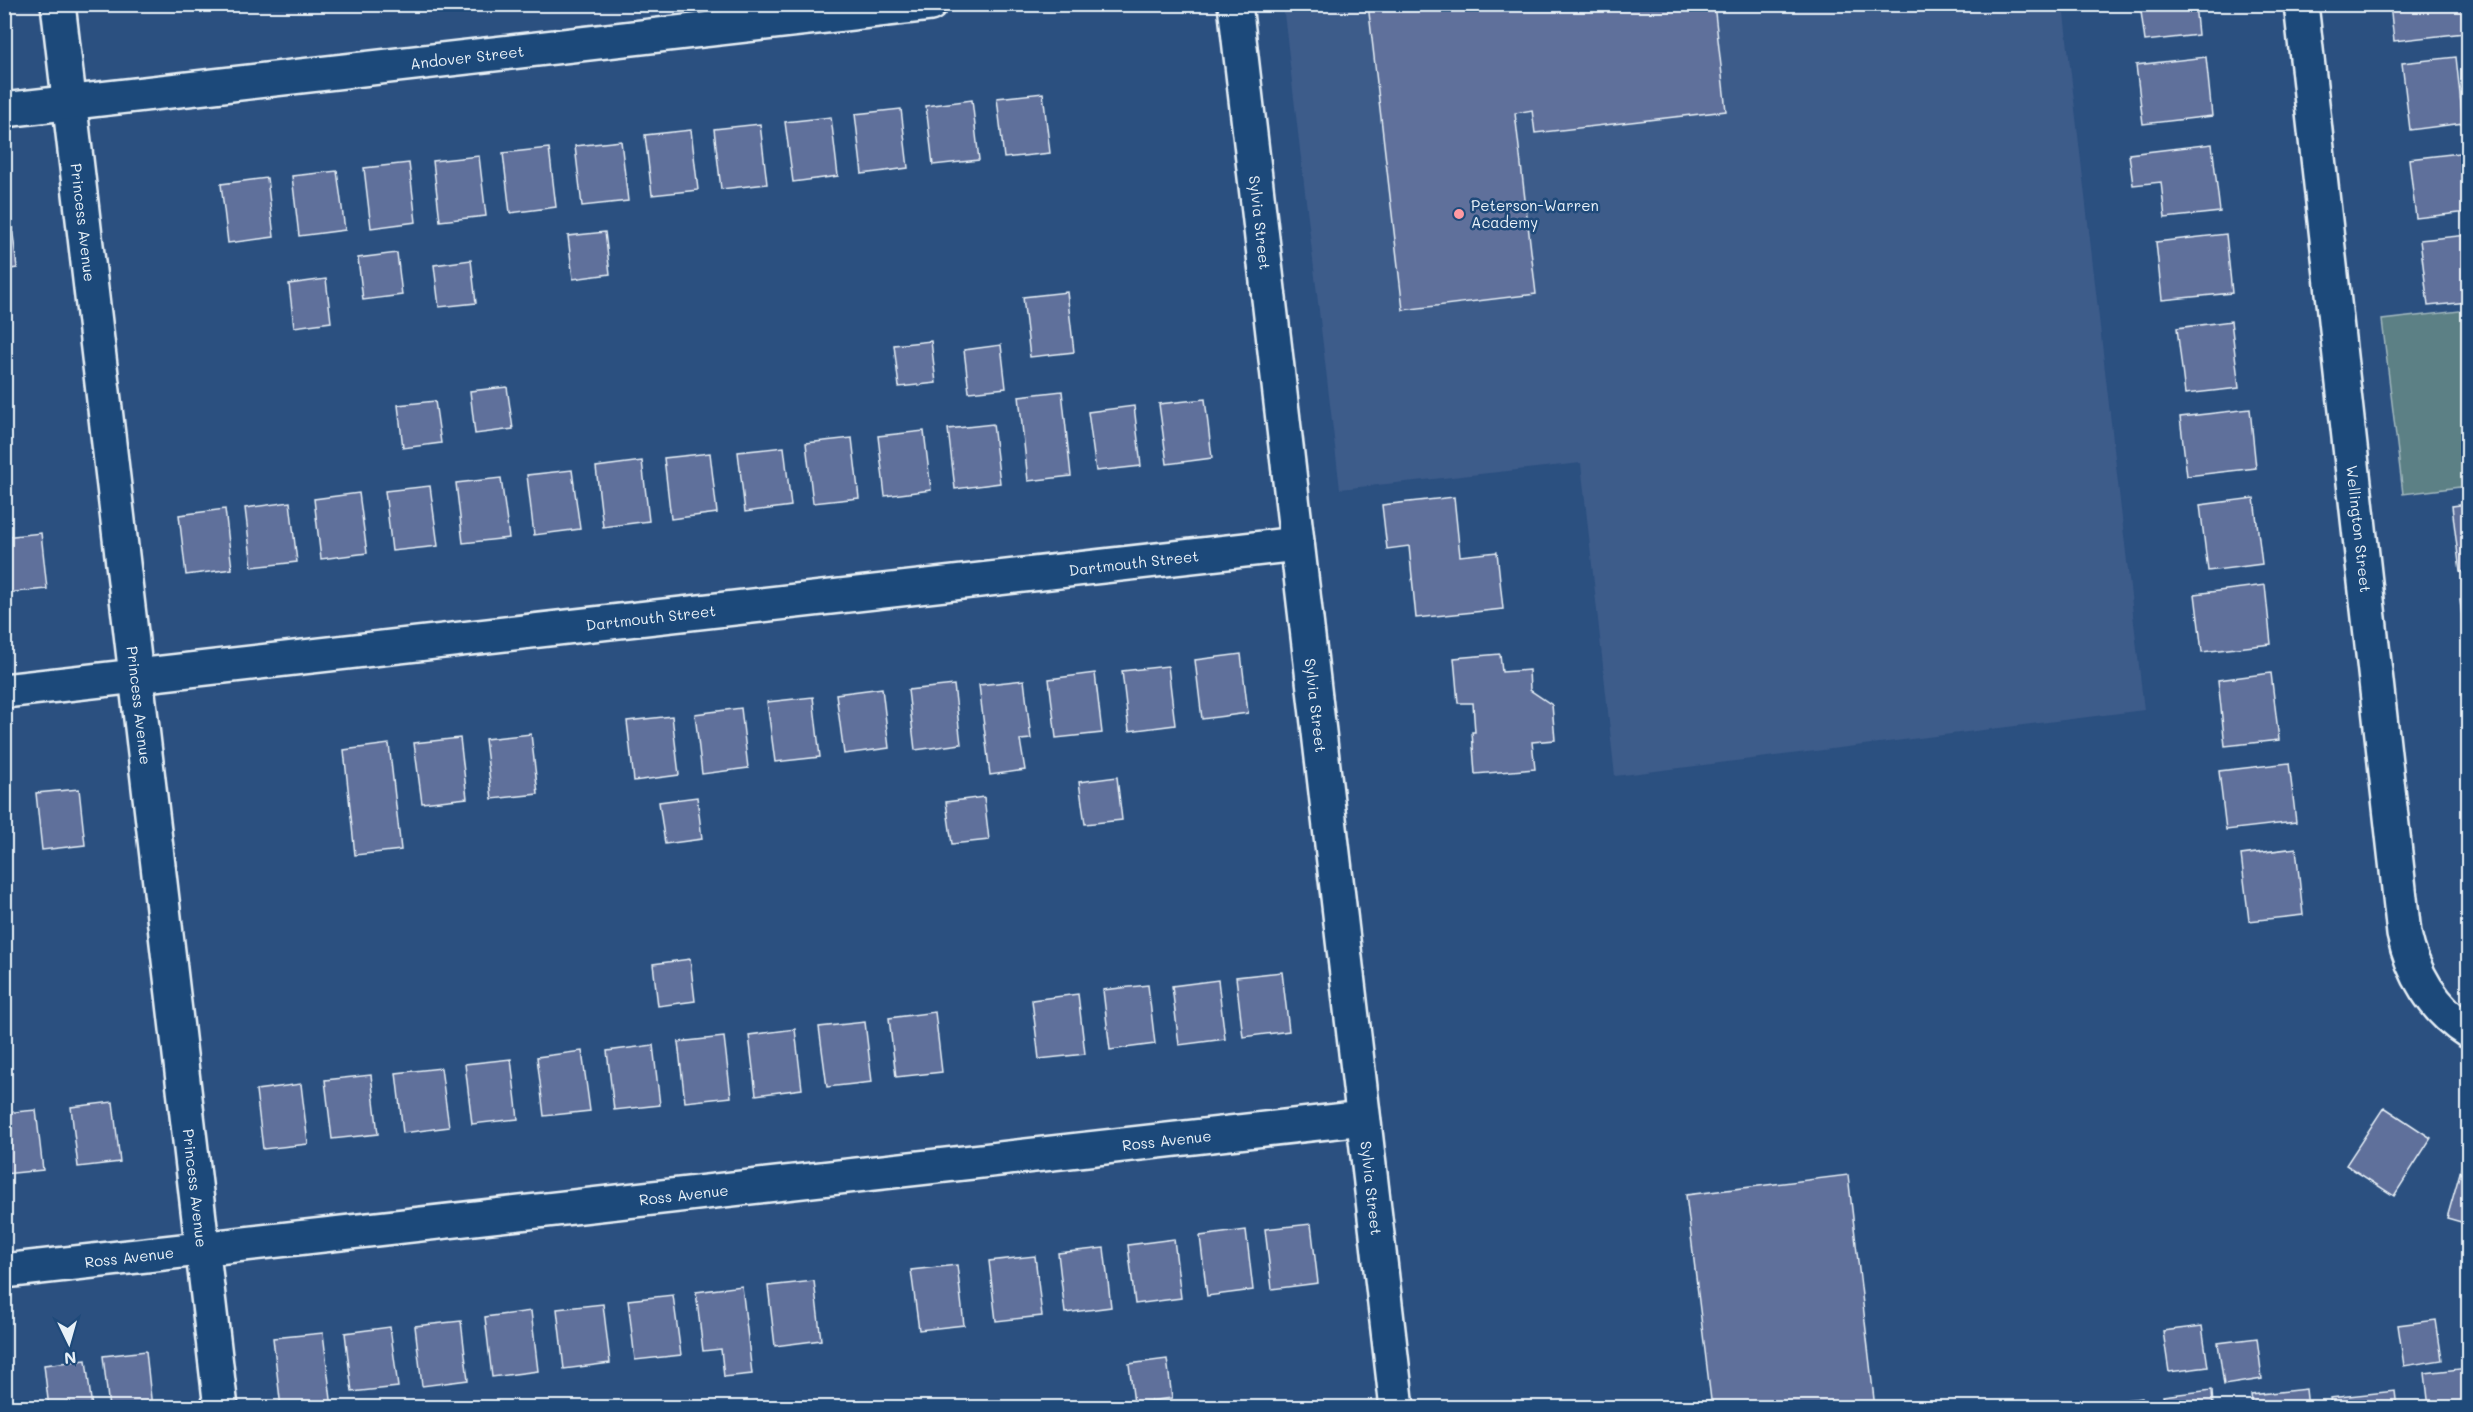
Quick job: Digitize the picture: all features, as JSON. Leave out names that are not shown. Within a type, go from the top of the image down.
[{"type":"street","name":"Princess Avenue","points":[[58,4],[221,1407]]},
{"type":"street","name":"Andover Street","points":[[4,110],[930,4]]},
{"type":"street","name":"Sylvia Street","points":[[1235,4],[1397,1407]]},
{"type":"street","name":"Wellington Street","points":[[2301,4],[2404,933],[2409,958],[2431,997],[2469,1031]]},
{"type":"street","name":"Dartmouth Street","points":[[4,691],[1297,544]]},
{"type":"street","name":"Ross Avenue","points":[[4,1271],[1363,1118]]},
{"type":"shaded area","points":[[1283,5],[2063,5],[2144,710],[1615,776],[1581,463],[1340,489]]},
{"type":"green space","points":[[2468,310],[2468,486],[2403,494],[2382,320]]},
{"type":"building","name":"Peterson-Warren Academy","points":[[1368,4],[1714,4],[1726,111],[1535,133],[1532,110],[1515,113],[1536,294],[1403,310]]},
{"type":"building","points":[[2140,4],[2195,4],[2198,35],[2145,41]]},
{"type":"building","points":[[2390,4],[2461,4],[2464,33],[2394,41]]},
{"type":"building","points":[[2206,57],[2212,116],[2143,124],[2136,65]]},
{"type":"building","points":[[2456,57],[2463,123],[2410,130],[2402,63]]},
{"type":"building","points":[[1043,93],[1050,153],[1004,158],[997,98]]},
{"type":"building","points":[[972,100],[979,160],[933,165],[926,106]]},
{"type":"building","points":[[901,109],[908,168],[862,174],[855,114]]},
{"type":"building","points":[[831,117],[838,176],[793,182],[785,122]]},
{"type":"building","points":[[760,124],[767,184],[721,189],[714,129]]},
{"type":"building","points":[[691,130],[698,190],[652,195],[645,135]]},
{"type":"building","points":[[621,141],[628,201],[582,206],[575,146]]},
{"type":"building","points":[[2212,144],[2220,212],[2165,218],[2161,182],[2133,185],[2129,154]]},
{"type":"building","points":[[549,148],[556,207],[510,213],[503,153]]},
{"type":"building","points":[[2468,152],[2468,212],[2416,218],[2409,159]]},
{"type":"building","points":[[479,156],[486,216],[440,221],[433,161]]},
{"type":"building","points":[[409,163],[416,222],[371,228],[364,168]]},
{"type":"building","points":[[337,171],[345,230],[299,236],[292,176]]},
{"type":"building","points":[[267,178],[274,237],[228,243],[221,184]]},
{"type":"building","points":[[4,209],[10,209],[17,268],[4,270]]},
{"type":"building","points":[[605,232],[610,274],[573,279],[568,236]]},
{"type":"building","points":[[2226,234],[2232,293],[2162,300],[2156,242]]},
{"type":"building","points":[[2468,235],[2468,302],[2428,306],[2420,240]]},
{"type":"building","points":[[397,253],[402,295],[363,300],[358,258]]},
{"type":"building","points":[[471,260],[476,303],[439,307],[434,265]]},
{"type":"building","points":[[326,279],[331,322],[294,327],[289,284]]},
{"type":"building","points":[[1067,292],[1074,352],[1030,357],[1023,297]]},
{"type":"building","points":[[2231,321],[2239,388],[2185,394],[2177,328]]},
{"type":"building","points":[[931,341],[936,383],[899,387],[894,345]]},
{"type":"building","points":[[1001,345],[1006,388],[969,392],[964,350]]},
{"type":"building","points":[[507,387],[513,429],[475,434],[470,391]]},
{"type":"building","points":[[1062,391],[1071,476],[1028,481],[1019,396]]},
{"type":"building","points":[[1205,399],[1212,458],[1167,464],[1159,404]]},
{"type":"building","points":[[435,401],[441,443],[403,448],[398,405]]},
{"type":"building","points":[[1134,406],[1141,466],[1096,471],[1088,412]]},
{"type":"building","points":[[2250,409],[2256,468],[2187,476],[2180,417]]},
{"type":"building","points":[[993,424],[1000,483],[955,489],[948,429]]},
{"type":"building","points":[[924,431],[931,490],[885,496],[878,436]]},
{"type":"building","points":[[852,438],[859,498],[813,503],[806,443]]},
{"type":"building","points":[[784,447],[791,506],[745,512],[738,452]]},
{"type":"building","points":[[710,453],[717,513],[671,519],[664,458]]},
{"type":"building","points":[[642,461],[649,521],[603,527],[596,467]]},
{"type":"building","points":[[572,470],[580,529],[534,535],[527,475]]},
{"type":"building","points":[[501,478],[509,538],[463,543],[456,483]]},
{"type":"building","points":[[430,486],[438,546],[392,551],[385,491]]},
{"type":"building","points":[[359,493],[367,553],[321,559],[314,499]]},
{"type":"building","points":[[1454,497],[1460,556],[1497,552],[1503,609],[1416,618],[1409,546],[1387,549],[1382,505]]},
{"type":"building","points":[[2254,498],[2262,564],[2208,571],[2200,505]]},
{"type":"building","points":[[290,502],[297,562],[252,567],[245,508]]},
{"type":"building","points":[[2468,504],[2468,571],[2460,572],[2452,506]]},
{"type":"building","points":[[225,509],[232,569],[186,575],[179,515]]},
{"type":"building","points":[[41,533],[47,589],[4,593],[4,537]]},
{"type":"building","points":[[2265,585],[2271,644],[2202,652],[2195,594]]},
{"type":"building","points":[[2468,599],[2468,658],[2467,658],[2460,600]]},
{"type":"building","points":[[1241,654],[1248,713],[1202,719],[1195,660]]},
{"type":"building","points":[[1500,654],[1502,672],[1529,670],[1530,690],[1552,705],[1555,740],[1532,742],[1535,769],[1475,774],[1472,732],[1475,732],[1473,703],[1458,703],[1454,658]]},
{"type":"building","points":[[1168,666],[1175,725],[1129,731],[1122,671]]},
{"type":"building","points":[[1095,673],[1102,733],[1056,738],[1049,679]]},
{"type":"building","points":[[2271,673],[2279,740],[2225,746],[2218,680]]},
{"type":"building","points":[[1024,680],[1031,739],[1020,740],[1025,770],[990,775],[979,685]]},
{"type":"building","points":[[954,685],[961,744],[915,750],[908,690]]},
{"type":"building","points":[[882,688],[889,748],[844,754],[836,694]]},
{"type":"building","points":[[813,697],[820,757],[775,762],[767,702]]},
{"type":"building","points":[[741,708],[748,768],[702,774],[695,714]]},
{"type":"building","points":[[672,716],[679,775],[634,781],[627,721]]},
{"type":"building","points":[[531,734],[538,794],[492,799],[485,739]]},
{"type":"building","points":[[460,738],[467,798],[422,803],[414,743]]},
{"type":"building","points":[[389,744],[401,850],[355,855],[344,750]]},
{"type":"building","points":[[2289,763],[2296,822],[2226,830],[2219,771]]},
{"type":"building","points":[[1117,777],[1122,820],[1085,824],[1079,782]]},
{"type":"building","points":[[79,789],[85,845],[42,850],[36,793]]},
{"type":"building","points":[[697,797],[702,839],[665,844],[659,802]]},
{"type":"building","points":[[984,797],[989,840],[952,844],[946,802]]},
{"type":"building","points":[[2296,848],[2303,915],[2249,921],[2241,855]]},
{"type":"building","points":[[690,959],[695,1001],[658,1006],[653,964]]},
{"type":"building","points":[[1282,972],[1289,1031],[1243,1037],[1236,977]]},
{"type":"building","points":[[1218,980],[1225,1039],[1179,1045],[1172,986]]},
{"type":"building","points":[[1148,985],[1155,1044],[1110,1050],[1103,990]]},
{"type":"building","points":[[1078,994],[1085,1054],[1039,1059],[1032,1000]]},
{"type":"building","points":[[935,1012],[942,1072],[896,1077],[889,1018]]},
{"type":"building","points":[[865,1022],[872,1082],[827,1087],[819,1027]]},
{"type":"building","points":[[795,1029],[802,1089],[756,1095],[749,1035]]},
{"type":"building","points":[[724,1037],[731,1097],[685,1102],[678,1042]]},
{"type":"building","points":[[653,1045],[660,1105],[614,1110],[607,1051]]},
{"type":"building","points":[[582,1051],[590,1111],[544,1116],[537,1057]]},
{"type":"building","points":[[511,1059],[518,1119],[472,1124],[465,1064]]},
{"type":"building","points":[[441,1068],[449,1127],[403,1133],[396,1073]]},
{"type":"building","points":[[371,1075],[378,1134],[332,1139],[325,1080]]},
{"type":"building","points":[[301,1084],[308,1144],[263,1149],[256,1090]]},
{"type":"building","points":[[113,1102],[120,1162],[78,1167],[71,1107]]},
{"type":"building","points":[[2384,1107],[2431,1138],[2394,1196],[2346,1165]]},
{"type":"building","points":[[36,1110],[43,1170],[4,1174],[4,1113]]},
{"type":"building","points":[[2465,1155],[2468,1156],[2468,1224],[2447,1218]]},
{"type":"building","points":[[1848,1175],[1875,1408],[1648,1408],[1711,1400],[1686,1195]]},
{"type":"building","points":[[1311,1224],[1318,1283],[1272,1289],[1265,1229]]},
{"type":"building","points":[[1246,1230],[1253,1290],[1207,1296],[1200,1236]]},
{"type":"building","points":[[1174,1239],[1181,1298],[1135,1304],[1128,1245]]},
{"type":"building","points":[[1104,1248],[1111,1307],[1065,1313],[1058,1253]]},
{"type":"building","points":[[1035,1256],[1042,1316],[996,1321],[989,1261]]},
{"type":"building","points":[[957,1265],[964,1325],[919,1330],[911,1270]]},
{"type":"building","points":[[814,1281],[821,1340],[775,1346],[768,1286]]},
{"type":"building","points":[[742,1286],[752,1374],[724,1377],[721,1349],[703,1351],[696,1292]]},
{"type":"building","points":[[673,1295],[681,1355],[635,1360],[628,1300]]},
{"type":"building","points":[[603,1304],[610,1363],[564,1369],[557,1309]]},
{"type":"building","points":[[531,1311],[538,1371],[492,1377],[485,1317]]},
{"type":"building","points":[[2436,1320],[2442,1360],[2404,1366],[2398,1325]]},
{"type":"building","points":[[461,1321],[468,1380],[422,1386],[415,1326]]},
{"type":"building","points":[[2202,1326],[2208,1367],[2169,1372],[2163,1331]]},
{"type":"building","points":[[390,1327],[398,1387],[352,1392],[345,1333]]},
{"type":"building","points":[[323,1333],[332,1408],[281,1408],[273,1338]]},
{"type":"building","points":[[2257,1338],[2262,1379],[2224,1385],[2218,1343]]},
{"type":"building","points":[[146,1351],[152,1408],[109,1408],[103,1356]]},
{"type":"building","points":[[1167,1359],[1172,1398],[1134,1403],[1129,1364]]},
{"type":"building","points":[[86,1360],[92,1408],[49,1408],[44,1365]]},
{"type":"building","points":[[2468,1368],[2468,1408],[2429,1408],[2425,1373]]},
{"type":"building","points":[[2306,1389],[2308,1408],[2253,1408],[2251,1395]]},
{"type":"building","points":[[2212,1390],[2213,1408],[2165,1408],[2163,1396]]},
{"type":"building","points":[[2395,1391],[2397,1408],[2331,1408],[2330,1398]]},
{"type":"building","points":[[2142,1398],[2143,1408],[2095,1408],[2094,1403]]},
{"type":"place","name":"Peterson-Warren Academy","points":[[1459,214]]}]
